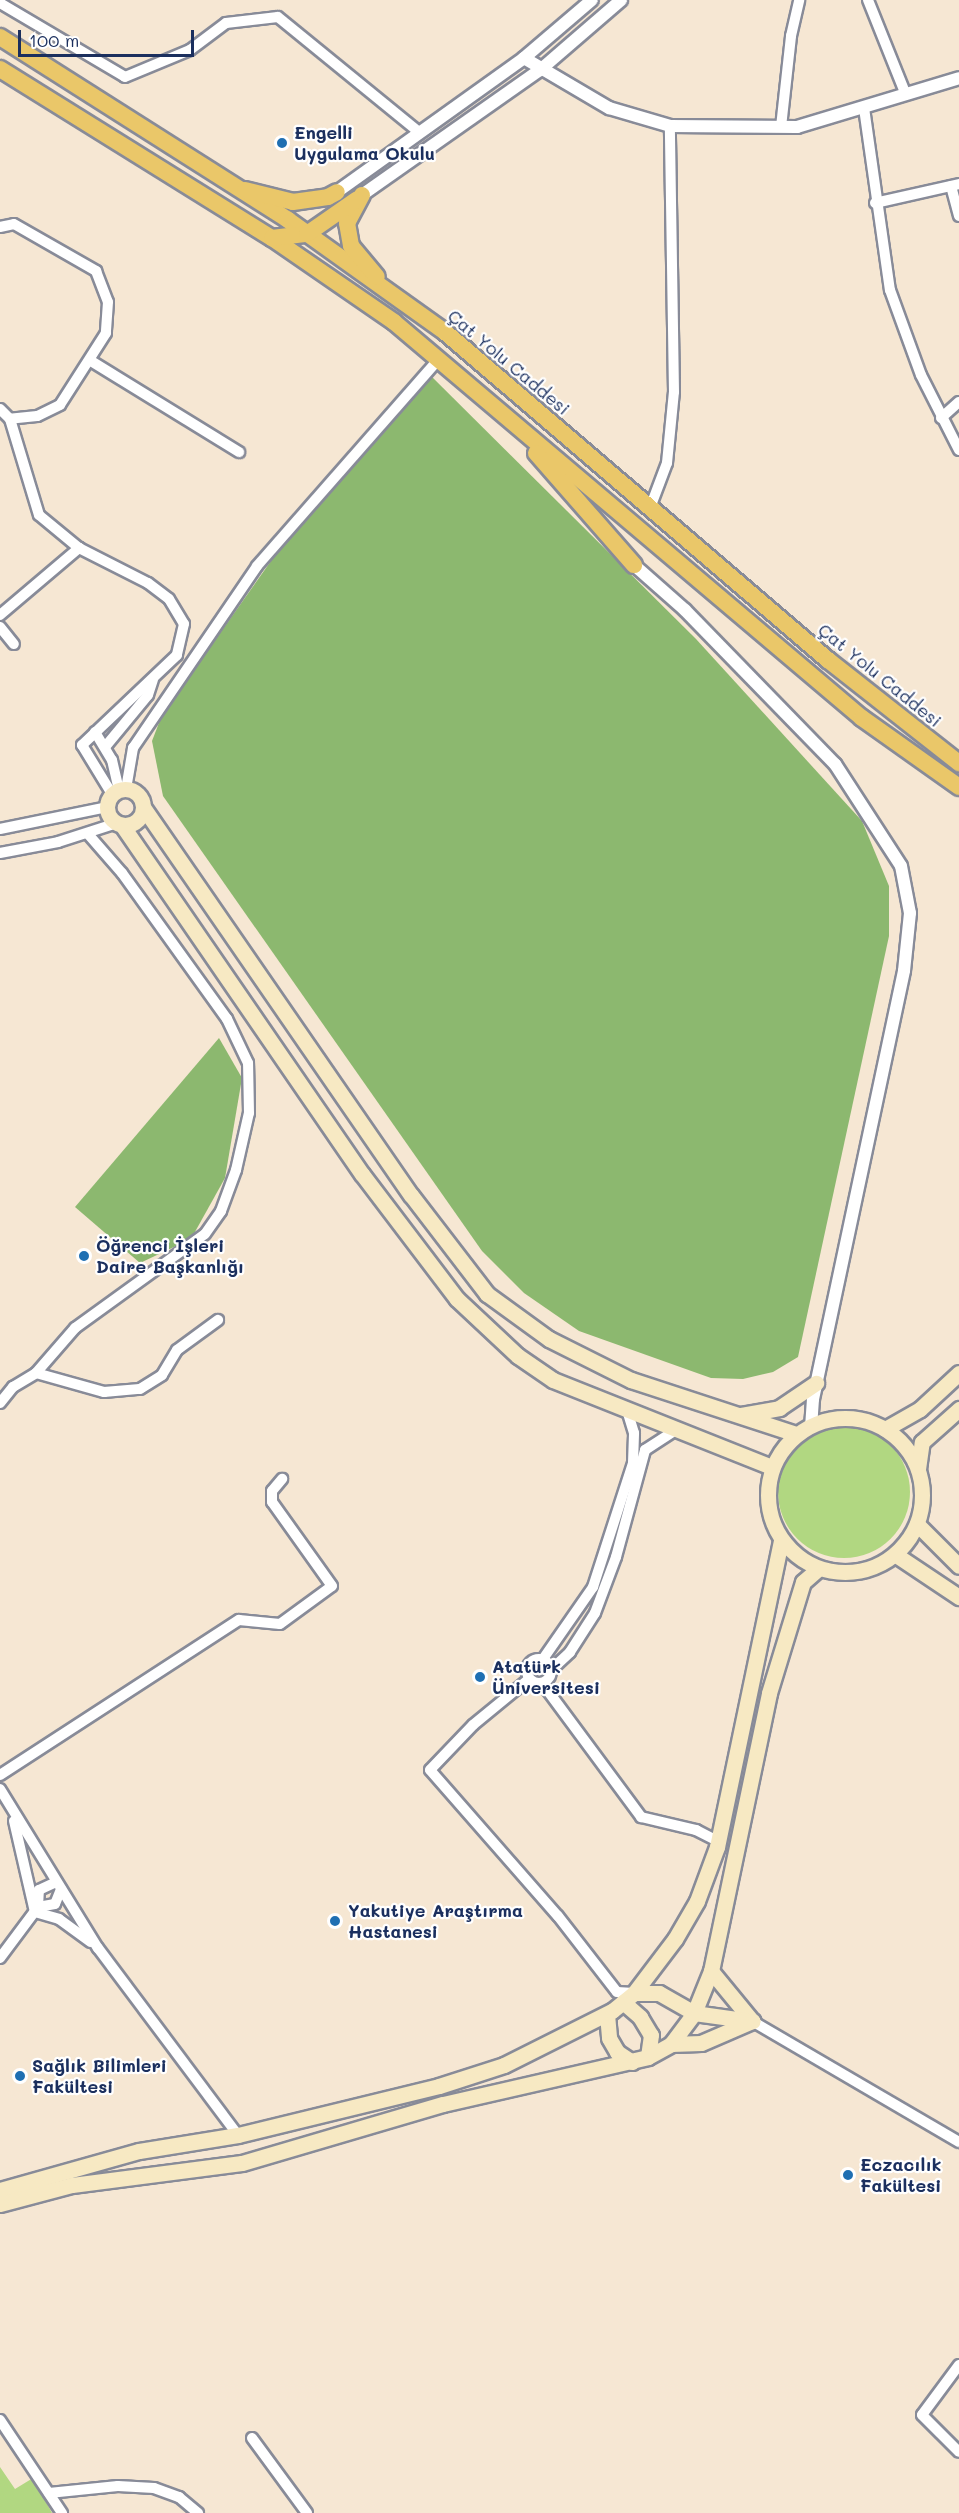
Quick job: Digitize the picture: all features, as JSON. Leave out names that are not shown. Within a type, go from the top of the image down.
[{"type":"highway","name":"Çat Yolu Caddesi","points":[[0,38],[308,234],[445,332],[828,660],[959,763]]},
{"type":"highway","points":[[0,69],[272,238],[394,322],[440,358],[506,418],[862,718],[959,787]]},
{"type":"highway","points":[[238,189],[293,202],[328,197],[337,192]]},
{"type":"highway","points":[[272,238],[308,234],[362,195]]},
{"type":"highway","points":[[362,195],[347,223],[351,246],[387,290]]},
{"type":"highway","points":[[506,418],[634,565]]},
{"type":"main road","points":[[772,1467],[553,1380],[518,1356],[457,1299],[362,1174],[119,824],[116,795],[137,794],[143,807],[405,1186],[487,1294],[549,1339],[631,1380],[796,1434]]},
{"type":"main road","points":[[119,824],[136,822],[143,807]]},
{"type":"main road","points":[[885,1429],[920,1409],[959,1373]]},
{"type":"main road","points":[[738,1415],[779,1408],[816,1383]]},
{"type":"main road","points":[[918,1469],[922,1442],[959,1409]]},
{"type":"main road","points":[[845,1418],[885,1429],[909,1452],[918,1469],[922,1487],[917,1524],[896,1555],[874,1568],[849,1573],[818,1569],[800,1559],[782,1540],[770,1517],[767,1492],[772,1467],[796,1434],[811,1425],[845,1418]]},
{"type":"main road","points":[[917,1524],[959,1566]]},
{"type":"main road","points":[[0,2190],[139,2151],[238,2135],[439,2086],[504,2065],[608,2014],[697,1901],[718,1841],[782,1540]]},
{"type":"main road","points":[[896,1555],[959,1597]]},
{"type":"main road","points":[[0,2204],[72,2185],[242,2163],[443,2104],[556,2076],[632,2062],[648,2057],[671,2044],[694,2013],[711,1971],[775,1672],[803,1582],[818,1569]]},
{"type":"main road","points":[[711,1971],[752,2020]]},
{"type":"main road","points":[[624,1996],[659,1993],[694,2013],[752,2020]]},
{"type":"main road","points":[[624,1996],[651,2035],[648,2057]]},
{"type":"main road","points":[[608,2014],[609,2038],[617,2052],[632,2062]]},
{"type":"main road","points":[[671,2044],[701,2043],[752,2020]]},
{"type":"street","points":[[337,192],[524,58],[592,0]]},
{"type":"street","points":[[362,195],[540,70],[621,0]]},
{"type":"street","points":[[781,127],[791,36],[799,0]]},
{"type":"street","points":[[868,0],[906,95]]},
{"type":"street","points":[[0,3],[125,77],[190,50],[226,23],[278,17],[420,134]]},
{"type":"street","points":[[524,58],[540,70],[609,108],[670,126],[781,127],[815,124],[959,78]]},
{"type":"street","points":[[864,108],[874,203],[890,290],[914,360],[959,450]]},
{"type":"street","points":[[650,508],[667,463],[674,382],[670,126]]},
{"type":"street","points":[[874,203],[955,185],[959,216]]},
{"type":"street","points":[[0,226],[14,224],[96,271],[108,302],[106,333],[91,361],[60,405],[37,416],[10,419]]},
{"type":"street","points":[[116,795],[133,748],[257,567],[440,358]]},
{"type":"street","points":[[91,361],[239,452]]},
{"type":"street","points":[[941,418],[959,402]]},
{"type":"street","points":[[0,409],[10,419],[39,515],[79,548],[148,583],[170,599],[184,624],[182,646],[82,745],[116,795]]},
{"type":"street","points":[[0,615],[79,548]]},
{"type":"street","points":[[634,565],[685,610],[835,764],[901,866],[910,913],[904,971],[816,1383],[811,1425]]},
{"type":"street","points":[[0,627],[14,644]]},
{"type":"street","points":[[105,747],[147,695],[154,676]]},
{"type":"street","points":[[95,732],[112,760],[116,795]]},
{"type":"street","points":[[0,829],[116,795]]},
{"type":"street","points":[[0,853],[88,834],[119,824]]},
{"type":"street","points":[[0,1403],[13,1387],[36,1373],[75,1328],[205,1234],[221,1211],[236,1170],[249,1113],[248,1063],[227,1018],[122,873],[88,834]]},
{"type":"street","points":[[36,1373],[104,1392],[140,1389],[162,1375],[177,1350],[218,1320]]},
{"type":"street","points":[[529,1679],[526,1670],[530,1662],[543,1659],[593,1587],[633,1462],[634,1433],[627,1410]]},
{"type":"street","points":[[542,1683],[549,1678],[551,1670],[570,1652],[595,1613],[616,1557],[645,1450],[676,1430]]},
{"type":"street","points":[[0,1775],[239,1620],[280,1624],[332,1586],[272,1502],[272,1491],[282,1479]]},
{"type":"street","points":[[543,1659],[551,1670]]},
{"type":"street","points":[[529,1679],[542,1683],[641,1817],[696,1830],[718,1841]]},
{"type":"street","points":[[529,1679],[473,1725],[430,1770],[558,1916],[624,1996]]},
{"type":"street","points":[[0,1789],[12,1814],[98,1948],[238,2135]]},
{"type":"street","points":[[12,1814],[36,1910]]},
{"type":"street","points":[[36,1910],[55,1904],[59,1885]]},
{"type":"street","points":[[0,1958],[36,1910],[39,1890],[59,1885]]},
{"type":"street","points":[[36,1910],[59,1919],[98,1948]]},
{"type":"street","points":[[752,2020],[959,2142]]},
{"type":"street","points":[[959,2365],[922,2415],[959,2452]]},
{"type":"street","points":[[0,2420],[62,2513]]},
{"type":"street","points":[[252,2438],[307,2513]]},
{"type":"street","points":[[49,2493],[118,2486],[154,2488],[179,2497],[198,2513]]},
{"type":"green space","points":[[427,372],[696,639],[862,821],[889,886],[889,936],[798,1357],[773,1372],[743,1379],[711,1378],[579,1331],[524,1293],[482,1251],[163,796],[152,741],[162,715],[295,527]]},
{"type":"green space","points":[[219,1038],[242,1078],[225,1178],[191,1239],[140,1263],[75,1207]]},
{"type":"green space","points":[[844,1426],[869,1431],[890,1446],[905,1467],[910,1492],[905,1517],[890,1538],[869,1553],[844,1558],[819,1553],[798,1538],[783,1517],[778,1492],[783,1467],[798,1446],[819,1431]]},
{"type":"green space","points":[[0,2467],[15,2489],[33,2478],[52,2513],[0,2513]]},
{"type":"place","name":"Engelli Uygulama Okulu","points":[[282,143]]},
{"type":"place","name":"Öğrenci İşleri Daire Başkanlığı","points":[[84,1256]]},
{"type":"place","name":"Atatürk Üniversitesi","points":[[480,1677]]},
{"type":"place","name":"Yakutiye Araştırma Hastanesi","points":[[335,1921]]},
{"type":"place","name":"Sağlık Bilimleri Fakültesi","points":[[20,2076]]},
{"type":"place","name":"Eczacılık Fakültesi","points":[[848,2175]]}]
